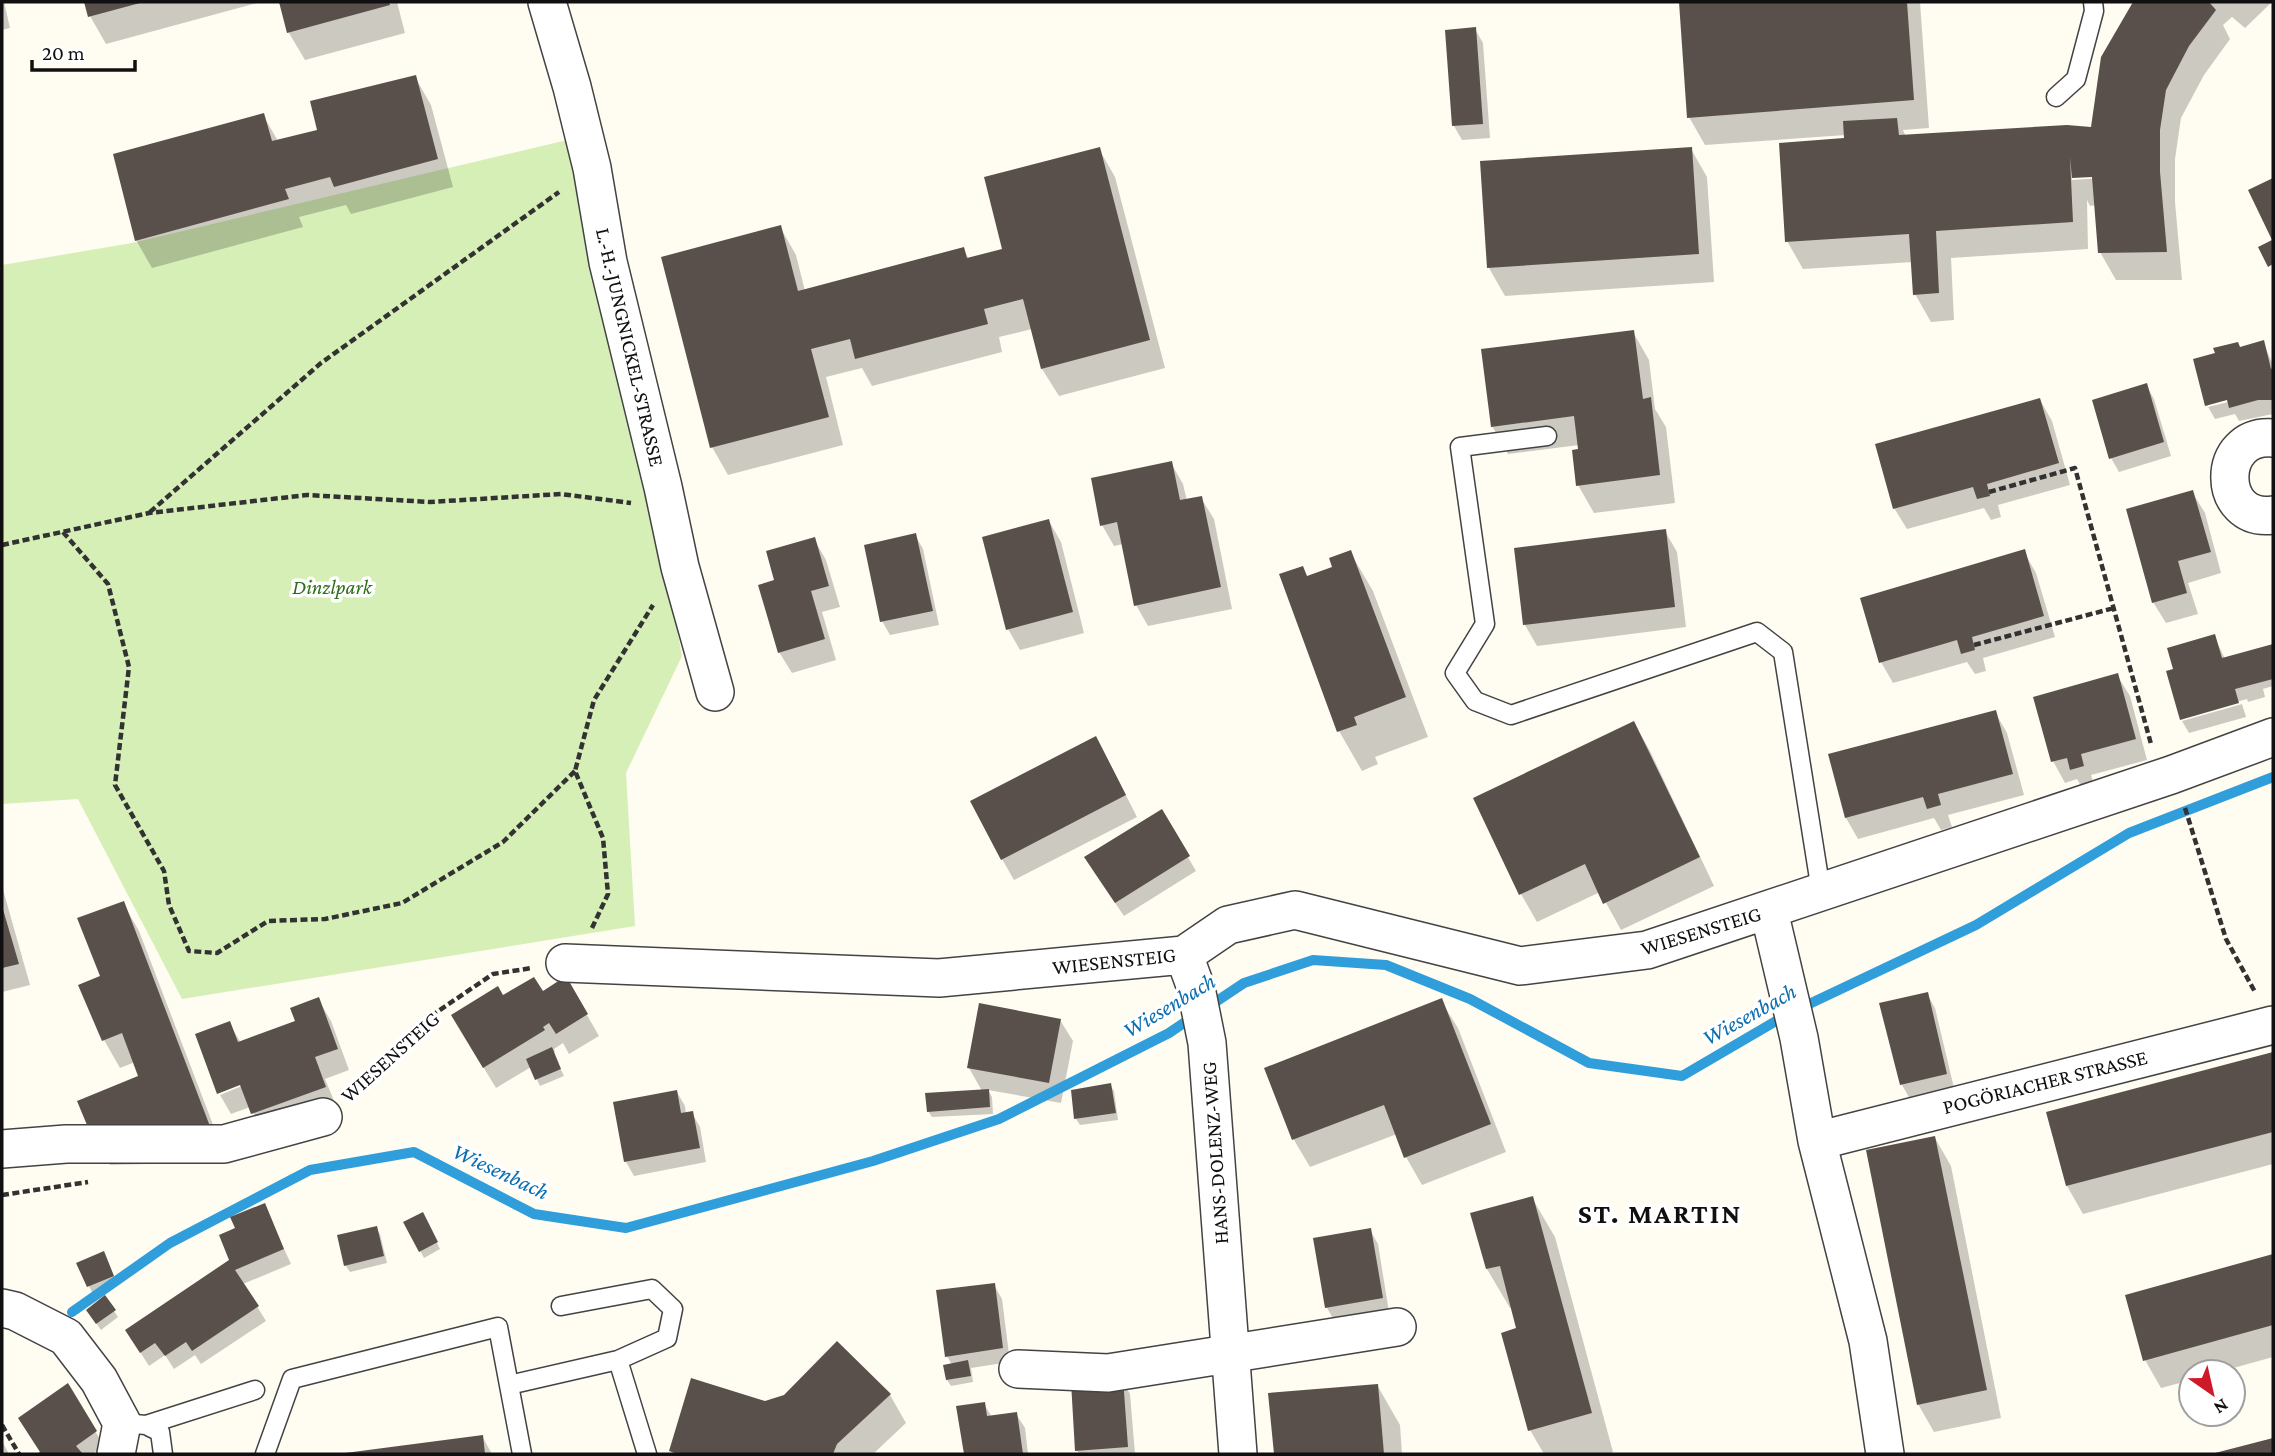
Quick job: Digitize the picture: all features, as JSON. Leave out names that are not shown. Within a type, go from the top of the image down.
[{"type":"street","name":"L.-H.-JUNGNICKEL-STRASSE","points":[[547,2],[592,168],[608,262],[680,566],[715,692]]},
{"type":"street","points":[[2273,438],[2258,437],[2236,453],[2228,478],[2238,504],[2258,517],[2273,515]]},
{"type":"street","name":"WIESENSTEIG","points":[[565,963],[939,978],[1190,971],[1228,925],[1295,910],[1520,966],[1647,950],[2161,779],[2273,737]]},
{"type":"street","points":[[1769,911],[1799,1038],[1817,1141],[1868,1341],[1885,1454]]},
{"type":"street","name":"HANS-DOLENZ-WEG","points":[[1190,971],[1207,1043],[1238,1454]]},
{"type":"street","name":"POGÖRIACHER STRASSE","points":[[1817,1141],[2266,1012]]},
{"type":"street","name":"WIESENSTEIG","points":[[2,1149],[66,1144],[224,1144],[323,1117]]},
{"type":"street","points":[[2,1308],[15,1311],[66,1337],[99,1380],[128,1434]]},
{"type":"street","points":[[1017,1369],[1108,1373],[1397,1326]]},
{"type":"lane","points":[[2056,97],[2076,79],[2094,11],[2093,2]]},
{"type":"lane","points":[[1547,436],[1460,447],[1485,624],[1455,673],[1475,701],[1511,715],[1757,632],[1783,652],[1821,891]]},
{"type":"lane","points":[[509,1385],[618,1360],[667,1338],[673,1309],[652,1289],[561,1306]]},
{"type":"lane","points":[[265,1454],[292,1379],[498,1327],[523,1454]]},
{"type":"lane","points":[[618,1360],[647,1454]]},
{"type":"lane","points":[[128,1434],[255,1390]]},
{"type":"lane","points":[[128,1434],[160,1432],[163,1454]]},
{"type":"path","points":[[149,513],[321,363],[592,168]]},
{"type":"path","points":[[1989,492],[2075,468],[2161,779]]},
{"type":"path","points":[[2,545],[149,513],[307,495],[430,502],[561,494],[666,508]]},
{"type":"path","points":[[63,532],[108,584],[129,667],[115,785],[164,871],[169,905],[189,951],[217,953],[268,921],[325,919],[402,903],[503,842],[575,771],[594,700],[646,614],[680,566]]},
{"type":"path","points":[[1974,645],[2114,608]]},
{"type":"path","points":[[565,963],[585,941],[608,894],[603,838],[575,771]]},
{"type":"path","points":[[2187,817],[2226,939],[2266,1012]]},
{"type":"path","name":"WIESENSTEIG","points":[[323,1117],[425,1020],[493,974],[565,963]]},
{"type":"path","points":[[2,1425],[19,1454]]},
{"type":"green space","name":"Dinzlpark","points":[[584,136],[682,656],[626,773],[635,926],[182,999],[78,799],[2,804],[2,265],[132,243]]},
{"type":"building","points":[[84,2],[140,2],[140,3],[88,17]]},
{"type":"building","points":[[279,2],[389,2],[390,5],[287,33]]},
{"type":"building","points":[[1679,2],[1907,2],[1914,100],[1687,118]]},
{"type":"building","points":[[2133,2],[2209,2],[2216,10],[2189,46],[2166,90],[2160,130],[2160,172],[2167,252],[2098,253],[2092,177],[2072,178],[2070,157],[2073,222],[1936,231],[1939,293],[1913,295],[1909,234],[1785,242],[1779,143],[1844,138],[1843,121],[1897,118],[1899,135],[2067,125],[2091,127],[2101,57]]},
{"type":"building","points":[[1476,27],[1483,124],[1452,126],[1445,30]]},
{"type":"building","points":[[416,75],[438,159],[334,187],[330,177],[285,189],[289,199],[135,241],[113,154],[264,113],[272,141],[317,130],[310,101]]},
{"type":"building","points":[[1100,147],[1150,340],[1041,369],[1023,299],[984,309],[988,324],[855,359],[850,339],[811,349],[829,417],[710,448],[661,257],[781,225],[798,291],[964,247],[967,258],[1002,249],[984,177]]},
{"type":"building","points":[[1692,147],[1699,254],[1487,268],[1480,161]]},
{"type":"building","points":[[2273,178],[2273,264],[2268,267],[2258,247],[2272,240],[2248,190]]},
{"type":"building","points":[[1634,330],[1643,399],[1651,397],[1660,475],[1576,486],[1572,450],[1578,449],[1574,416],[1491,427],[1481,349]]},
{"type":"building","points":[[2264,340],[2271,369],[2273,368],[2273,400],[2258,400],[2229,408],[2227,400],[2205,406],[2193,359],[2215,353],[2213,348],[2238,342],[2240,347]]},
{"type":"building","points":[[2147,383],[2164,442],[2109,459],[2092,400]]},
{"type":"building","points":[[2040,398],[2059,463],[1987,484],[1990,496],[1977,499],[1973,487],[1893,509],[1875,444]]},
{"type":"building","points":[[1172,461],[1180,500],[1202,496],[1221,587],[1134,606],[1117,522],[1100,526],[1091,478]]},
{"type":"building","points":[[2193,490],[2211,552],[2178,561],[2187,593],[2152,603],[2126,509]]},
{"type":"building","points":[[1049,519],[1073,612],[1006,630],[982,537]]},
{"type":"building","points":[[1666,529],[1675,607],[1523,625],[1514,548]]},
{"type":"building","points":[[916,533],[933,611],[880,622],[864,545]]},
{"type":"building","points":[[815,537],[829,586],[811,591],[825,639],[778,653],[758,585],[774,580],[766,551]]},
{"type":"building","points":[[2025,549],[2044,616],[1972,637],[1975,650],[1961,654],[1957,640],[1879,663],[1860,598]]},
{"type":"building","points":[[1351,550],[1406,697],[1354,717],[1357,725],[1337,732],[1279,574],[1303,566],[1307,576],[1332,567],[1329,558]]},
{"type":"building","points":[[2215,634],[2222,658],[2273,644],[2273,679],[2235,689],[2239,703],[2180,720],[2166,671],[2173,669],[2167,648]]},
{"type":"building","points":[[2118,673],[2136,739],[2081,754],[2084,766],[2070,770],[2067,758],[2051,762],[2033,697]]},
{"type":"building","points":[[1996,710],[2013,774],[1938,794],[1941,805],[1927,809],[1923,797],[1845,818],[1828,754]]},
{"type":"building","points":[[1634,721],[1700,857],[1603,904],[1585,864],[1519,895],[1473,798]]},
{"type":"building","points":[[1096,736],[1126,795],[1001,860],[970,801]]},
{"type":"building","points":[[1162,809],[1190,856],[1115,903],[1084,857]]},
{"type":"building","points":[[124,901],[211,1129],[92,1137],[77,1101],[138,1076],[122,1033],[102,1041],[78,985],[100,976],[77,918]]},
{"type":"building","points":[[2,906],[19,964],[2,968]]},
{"type":"building","points":[[566,976],[588,1014],[556,1034],[549,1023],[543,1027],[545,1030],[483,1068],[451,1015],[498,986],[503,995],[534,977],[543,991]]},
{"type":"building","points":[[1928,992],[1947,1074],[1900,1085],[1879,1003]]},
{"type":"building","points":[[319,997],[338,1049],[315,1057],[326,1087],[251,1114],[240,1085],[217,1094],[195,1034],[230,1021],[238,1042],[295,1021],[290,1008]]},
{"type":"building","points":[[1442,998],[1491,1124],[1404,1158],[1384,1105],[1292,1140],[1264,1068]]},
{"type":"building","points":[[979,1003],[1061,1019],[1049,1083],[967,1068]]},
{"type":"building","points":[[552,1047],[561,1069],[535,1080],[526,1059]]},
{"type":"building","points":[[2273,1052],[2273,1132],[2066,1186],[2046,1112]]},
{"type":"building","points":[[1111,1083],[1116,1113],[1074,1119],[1071,1090]]},
{"type":"building","points":[[989,1089],[990,1107],[927,1112],[925,1093]]},
{"type":"building","points":[[677,1090],[681,1113],[693,1111],[700,1148],[624,1162],[613,1102]]},
{"type":"building","points":[[1935,1136],[1987,1390],[1917,1405],[1866,1150]]},
{"type":"building","points":[[1533,1196],[1592,1413],[1528,1431],[1501,1333],[1516,1328],[1500,1266],[1486,1269],[1470,1213]]},
{"type":"building","points":[[265,1203],[284,1249],[235,1270],[259,1306],[192,1351],[186,1342],[165,1356],[155,1343],[140,1353],[125,1330],[229,1260],[219,1235],[235,1228],[230,1217]]},
{"type":"building","points":[[423,1212],[438,1242],[419,1252],[403,1222]]},
{"type":"building","points":[[377,1226],[384,1256],[344,1266],[337,1235]]},
{"type":"building","points":[[1371,1228],[1383,1298],[1325,1308],[1313,1238]]},
{"type":"building","points":[[104,1251],[114,1276],[87,1287],[76,1263]]},
{"type":"building","points":[[2273,1254],[2273,1325],[2143,1361],[2125,1295]]},
{"type":"building","points":[[995,1283],[1003,1348],[945,1357],[936,1290]]},
{"type":"building","points":[[105,1295],[116,1310],[96,1324],[86,1310]]},
{"type":"building","points":[[837,1341],[891,1394],[837,1444],[833,1454],[678,1454],[669,1451],[691,1378],[765,1401],[784,1395]]},
{"type":"building","points":[[968,1360],[971,1376],[946,1380],[943,1365]]},
{"type":"building","points":[[1123,1378],[1128,1447],[1075,1451],[1071,1382]]},
{"type":"building","points":[[68,1383],[97,1431],[76,1446],[83,1454],[37,1454],[40,1452],[18,1418]]},
{"type":"building","points":[[1378,1384],[1384,1454],[1274,1454],[1268,1393]]},
{"type":"building","points":[[985,1402],[987,1416],[1017,1412],[1023,1454],[964,1454],[956,1406]]},
{"type":"building","points":[[483,1435],[485,1454],[345,1453]]},
{"type":"building","points":[[2273,1438],[2273,1454],[2215,1454],[2215,1453]]},
{"type":"waterway","name":"Wiesenbach","points":[[1208,1007],[1244,983],[1313,960],[1386,965],[1470,999],[1589,1063],[1682,1076],[1788,1014],[1976,925],[2129,833],[2273,777]]},
{"type":"waterway","name":"Wiesenbach","points":[[72,1312],[170,1243],[310,1170],[414,1152],[534,1214],[626,1228],[873,1161],[999,1119],[1169,1033],[1194,1016]]},
{"type":"district","name":"ST. MARTIN","points":[[1660,1213]]}]
